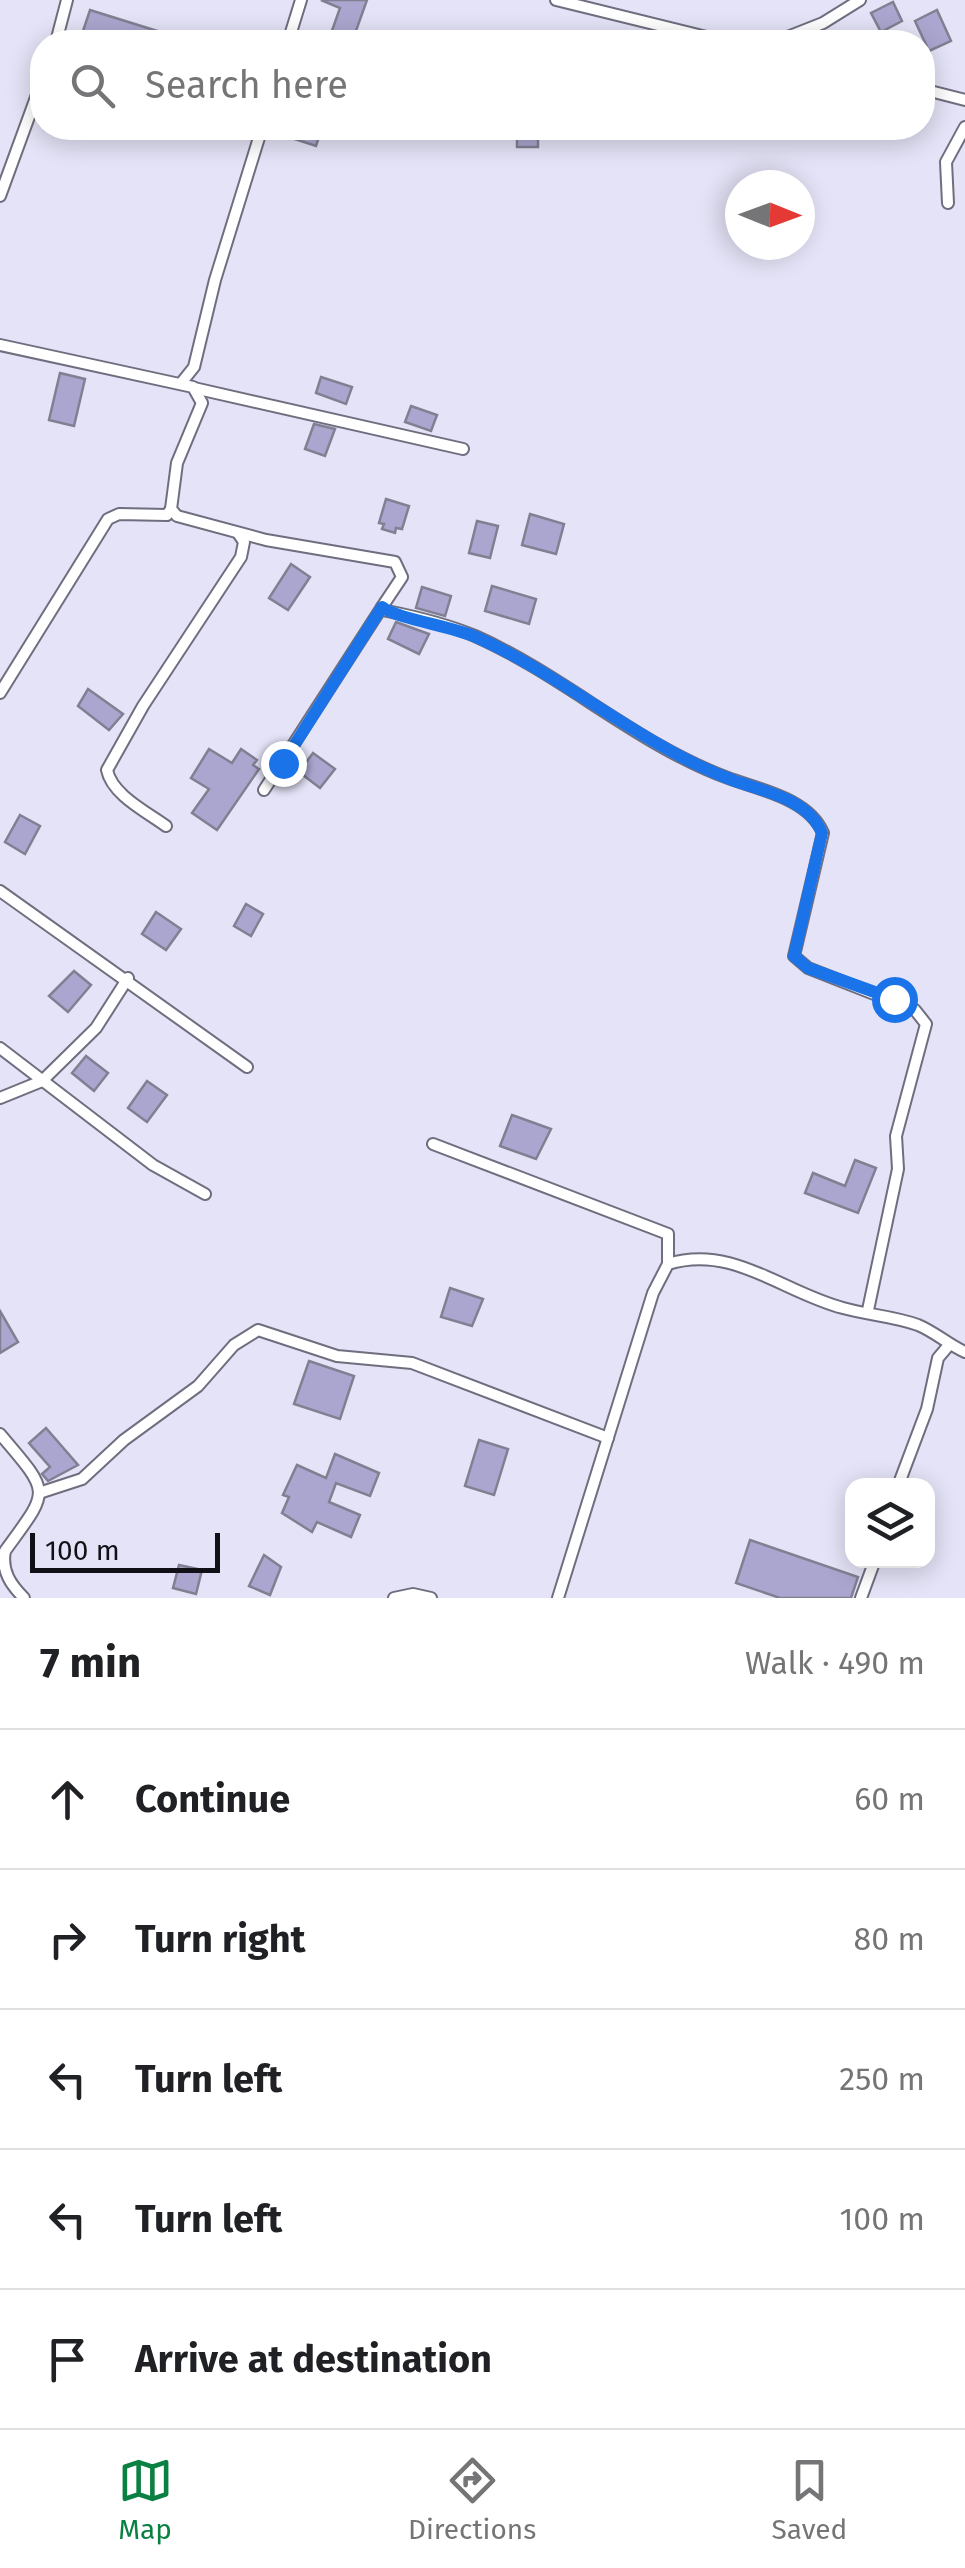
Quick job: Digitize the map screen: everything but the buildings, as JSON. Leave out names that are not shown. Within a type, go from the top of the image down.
[{"type":"street","points":[[59,30],[67,0]]},
{"type":"street","points":[[292,30],[301,0]]},
{"type":"street","points":[[556,0],[678,30]]},
{"type":"street","points":[[804,30],[860,0]]},
{"type":"street","points":[[935,93],[965,100]]},
{"type":"street","points":[[0,196],[30,114]]},
{"type":"street","points":[[948,203],[946,162],[965,127]]},
{"type":"street","points":[[187,385],[259,140]]},
{"type":"street","points":[[0,345],[463,449]]},
{"type":"street","points":[[0,693],[108,519],[119,514],[167,515],[177,463],[202,403],[187,385]]},
{"type":"street","points":[[171,508],[190,522],[395,562],[402,576],[264,790]]},
{"type":"street","points":[[166,826],[110,782],[108,770],[143,706],[241,558],[244,542],[237,532]]},
{"type":"street","points":[[382,607],[503,649],[718,774],[784,798],[816,816],[822,833],[794,956],[808,968],[915,1010],[926,1024],[896,1136],[898,1169],[868,1310]]},
{"type":"street","points":[[0,890],[247,1066]]},
{"type":"street","points":[[0,1098],[42,1082],[96,1028],[128,978]]},
{"type":"street","points":[[0,1048],[153,1165],[205,1194]]},
{"type":"street","points":[[433,1144],[668,1234],[668,1264],[653,1293],[558,1598]]},
{"type":"street","points":[[668,1264],[692,1256],[715,1258],[768,1275],[843,1308],[868,1310],[924,1327],[965,1352]]},
{"type":"street","points":[[40,1493],[82,1479],[124,1440],[198,1386],[234,1345],[258,1330],[337,1356],[412,1362],[608,1438]]},
{"type":"street","points":[[901,1478],[927,1409],[938,1358],[949,1345]]},
{"type":"street","points":[[0,1434],[36,1480],[40,1493],[40,1505],[3,1560],[6,1573],[24,1598]]},
{"type":"street","points":[[861,1598],[872,1568]]},
{"type":"street","points":[[394,1598],[412,1594],[431,1598]]},
{"type":"route","points":[[283,763],[382,607],[470,634],[544,672],[718,774],[784,798],[816,816],[822,833],[794,956],[808,968],[857,989],[894,999]]}]
